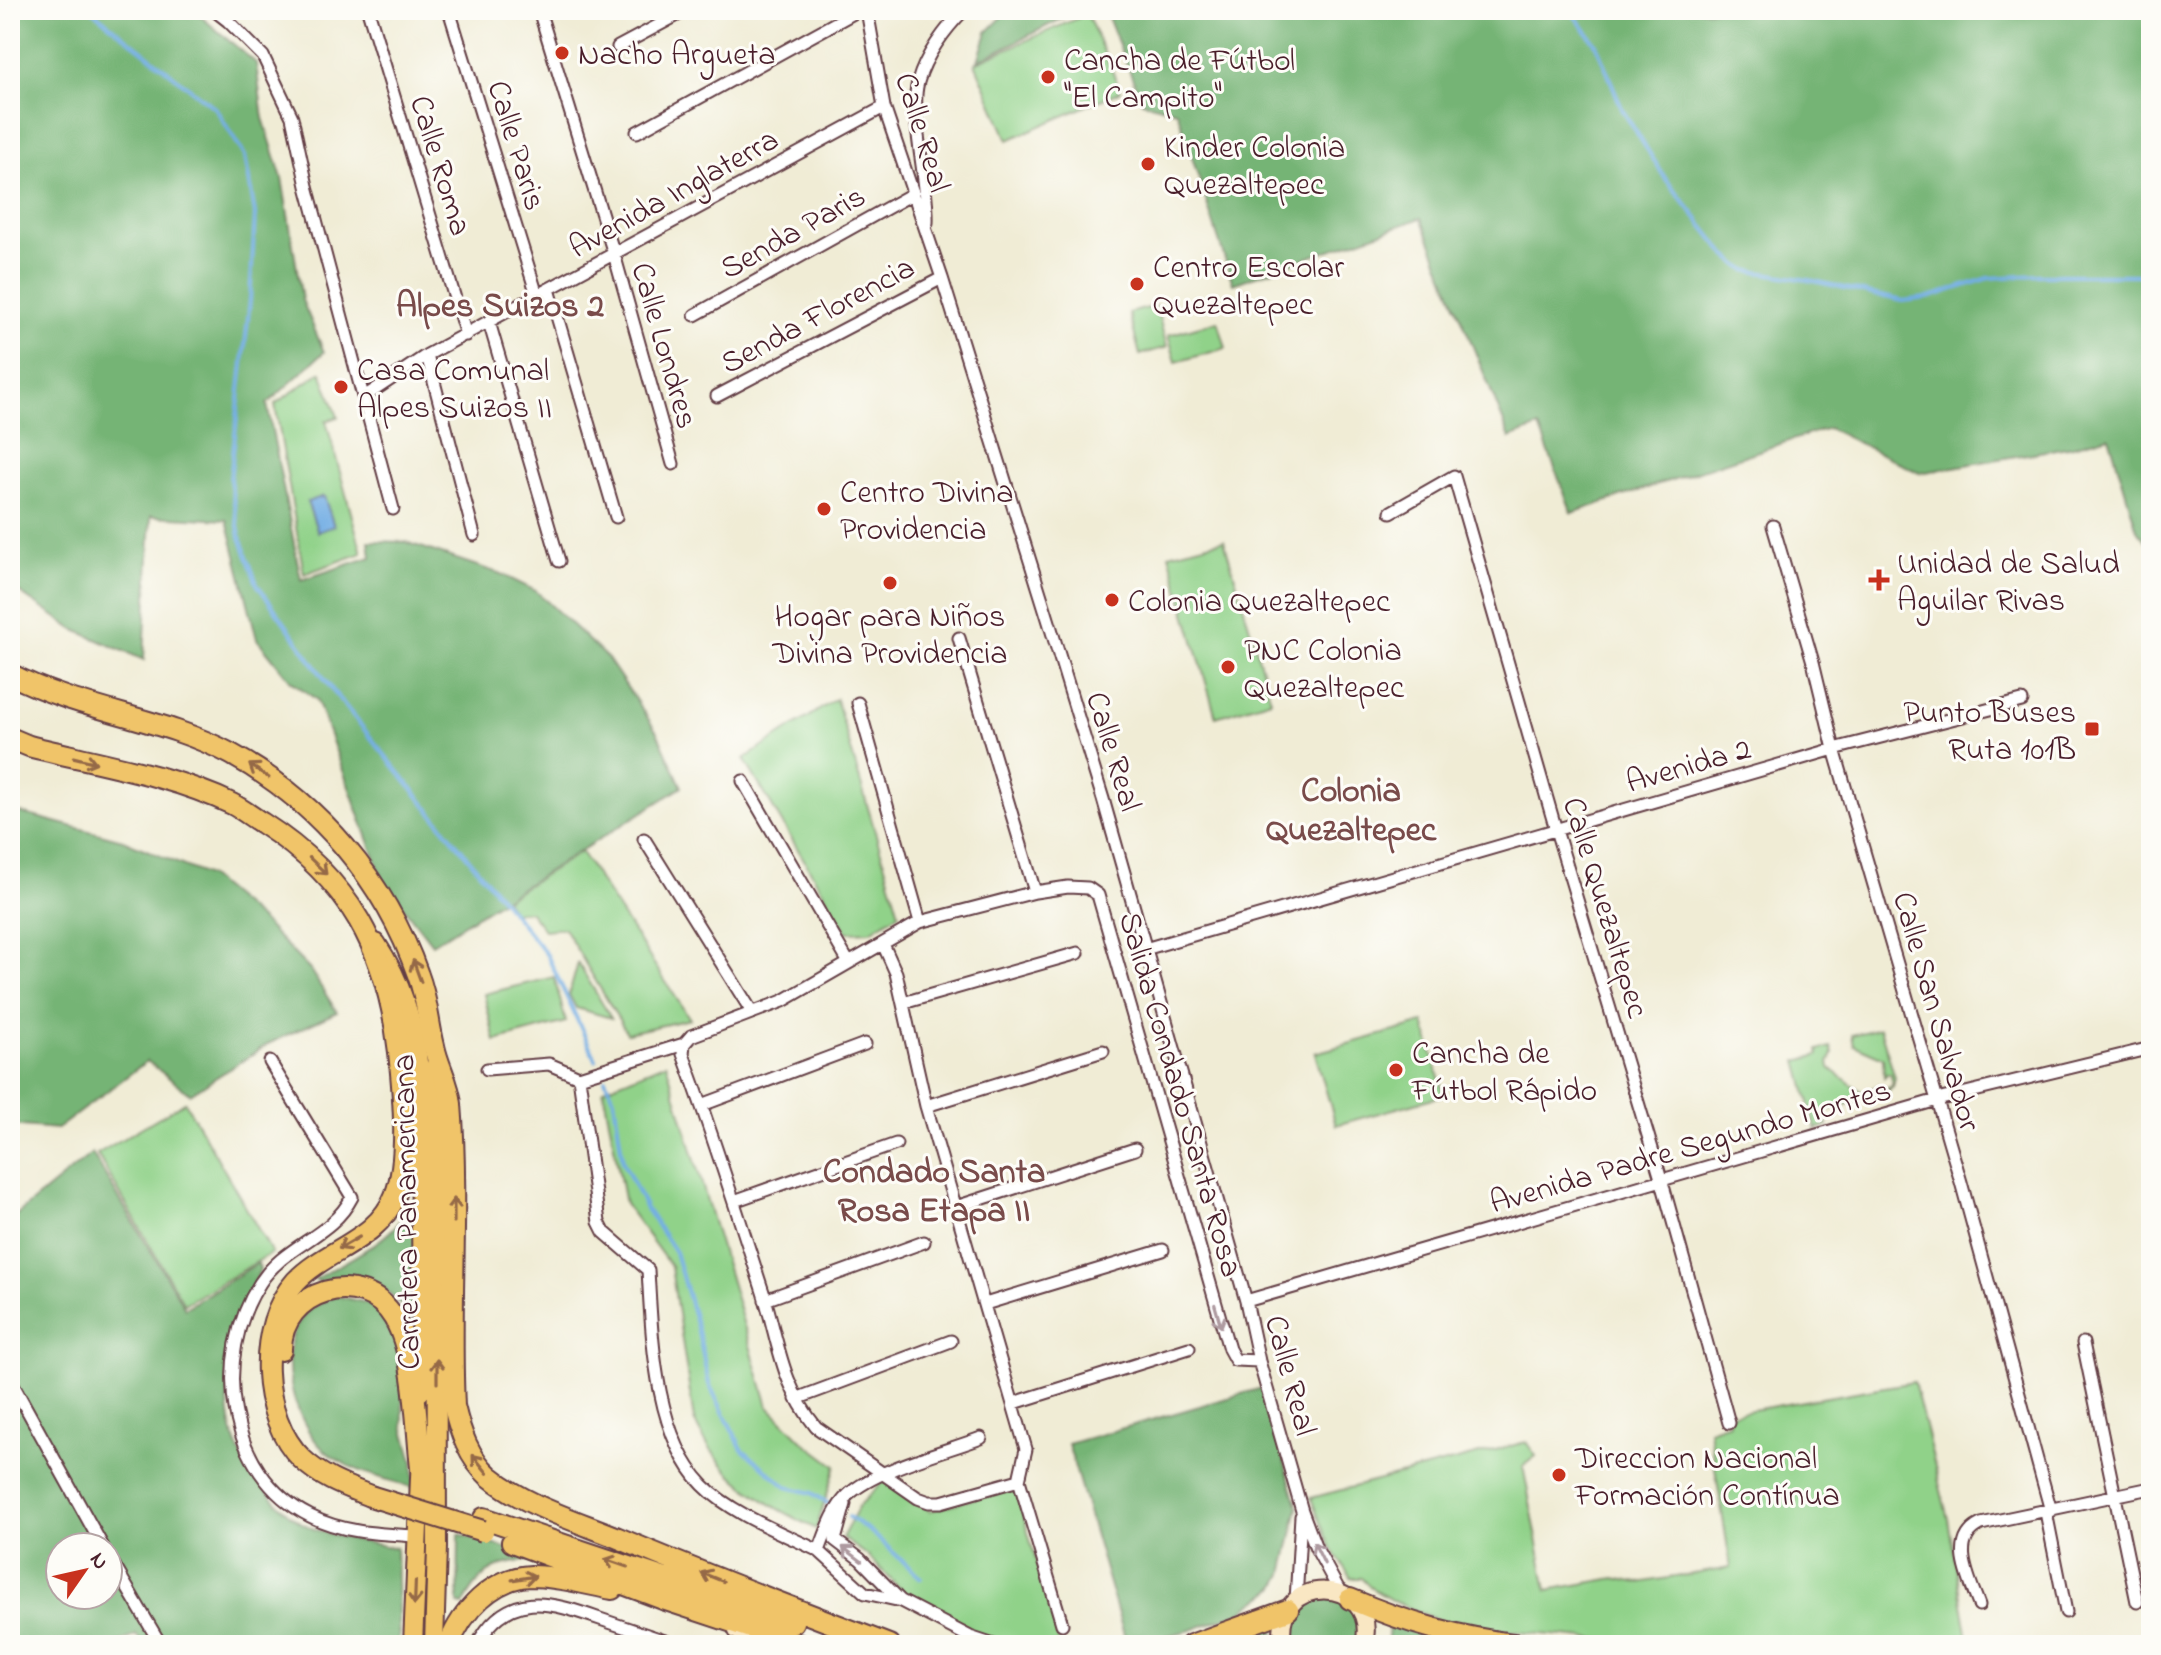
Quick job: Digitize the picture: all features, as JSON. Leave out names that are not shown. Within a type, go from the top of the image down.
[{"type":"highway","name":"Carretera Panamericana","points":[[10,674],[48,690],[174,729],[208,743],[252,766],[306,807],[350,852],[386,903],[418,975],[434,1047]]},
{"type":"highway","name":"Carretera Panamericana","points":[[10,738],[29,746],[183,785],[233,805],[307,855],[329,876],[356,914]]},
{"type":"highway","points":[[356,914],[384,977],[396,1029],[404,1108],[401,1167],[397,1194],[386,1215],[366,1233],[298,1279],[273,1319],[268,1342],[273,1403],[291,1446],[330,1480],[373,1489],[816,1630],[877,1645]]},
{"type":"highway","points":[[434,1047],[444,1073],[451,1113],[454,1406],[462,1436],[478,1464],[505,1486],[550,1510],[711,1577],[889,1645]]},
{"type":"highway","points":[[373,1489],[335,1468],[311,1449],[293,1424],[284,1394],[280,1344],[288,1319],[309,1297],[324,1290],[338,1288],[362,1293],[382,1304],[392,1314],[404,1340],[408,1359],[421,1468]]},
{"type":"highway","points":[[483,1524],[663,1599],[802,1645]]},
{"type":"highway","points":[[449,1645],[462,1618],[477,1602],[505,1582],[522,1577],[545,1577],[663,1599]]},
{"type":"highway","points":[[1345,1596],[1404,1621],[1451,1635],[1520,1645]]},
{"type":"highway","points":[[1191,1645],[1292,1605]]},
{"type":"main road","name":"Carretera Panamericana","points":[[356,914],[398,981],[416,1043],[421,1155],[421,1468],[413,1645]]},
{"type":"main road","name":"Carretera Panamericana","points":[[434,1047],[437,1081],[437,1547],[434,1645]]},
{"type":"main road","points":[[1284,1645],[1283,1622],[1292,1605],[1317,1590],[1345,1596],[1364,1619],[1364,1645]]},
{"type":"main road","points":[[696,1610],[764,1645]]},
{"type":"street","points":[[214,10],[263,56],[292,117],[307,186],[393,509]]},
{"type":"street","name":"Calle Roma","points":[[368,10],[466,335]]},
{"type":"street","name":"Calle Paris","points":[[449,10],[537,295]]},
{"type":"street","name":"Calle Londres","points":[[539,10],[614,254],[673,464]]},
{"type":"street","points":[[618,47],[687,10]]},
{"type":"street","points":[[637,132],[859,10]]},
{"type":"street","name":"Calle Real","points":[[867,10],[884,107],[942,278],[1099,784],[1246,1301],[1259,1361],[1302,1511],[1316,1548],[1345,1596]]},
{"type":"street","points":[[927,232],[928,201],[917,116],[918,83],[936,45],[964,10]]},
{"type":"street","name":"Avenida Inglaterra","points":[[364,397],[427,355],[884,107]]},
{"type":"street","name":"Senda Paris","points":[[695,315],[914,193]]},
{"type":"street","name":"Senda Florencia","points":[[717,396],[942,278]]},
{"type":"street","points":[[549,289],[616,517]]},
{"type":"street","points":[[489,322],[559,561]]},
{"type":"street","points":[[427,355],[474,535]]},
{"type":"street","name":"Calle Quezaltepec","points":[[1391,512],[1454,476],[1662,1182],[1729,1423]]},
{"type":"street","name":"Calle San Salvador","points":[[1773,526],[1813,662],[1834,749],[1937,1100],[2048,1511],[2066,1612]]},
{"type":"street","points":[[487,1069],[549,1064],[579,1077],[684,1044],[691,1036],[783,1001],[920,922],[1035,892],[959,638]]},
{"type":"street","name":"Avenida 2","points":[[1145,949],[1834,749],[2019,701]]},
{"type":"street","points":[[858,703],[920,922]]},
{"type":"street","points":[[743,781],[849,963]]},
{"type":"street","points":[[644,839],[752,1012]]},
{"type":"street","name":"Salida Condado Santa Rosa","points":[[1035,892],[1068,887],[1088,888],[1098,895],[1229,1349],[1235,1360],[1259,1361]]},
{"type":"street","points":[[883,944],[896,973],[926,1106],[1014,1403],[1026,1449],[1019,1480],[1062,1624]]},
{"type":"street","points":[[903,1003],[1078,953]]},
{"type":"street","points":[[684,1044],[683,1054],[734,1201],[788,1384],[816,1427],[918,1498],[929,1502],[941,1502],[1019,1480]]},
{"type":"street","points":[[702,1105],[865,1044]]},
{"type":"street","name":"Avenida Padre Segundo Montes","points":[[1246,1301],[1937,1100],[2151,1048]]},
{"type":"street","points":[[926,1106],[1103,1051]]},
{"type":"street","points":[[270,1062],[352,1197],[342,1215],[275,1264],[249,1303],[241,1323],[234,1364],[238,1428],[246,1452],[259,1471],[289,1504],[310,1517],[352,1531],[417,1536]]},
{"type":"street","points":[[579,1077],[599,1222],[604,1232],[648,1270],[654,1360],[678,1452],[703,1486],[744,1514],[819,1551],[865,1593],[901,1601],[970,1637],[994,1645]]},
{"type":"street","points":[[734,1201],[896,1144]]},
{"type":"street","points":[[956,1207],[1135,1149]]},
{"type":"street","points":[[765,1300],[924,1242]]},
{"type":"street","points":[[985,1304],[1163,1250]]},
{"type":"street","points":[[796,1399],[951,1341]]},
{"type":"street","points":[[2083,1343],[2137,1602]]},
{"type":"street","points":[[1014,1403],[1189,1348]]},
{"type":"street","points":[[10,1379],[94,1531]]},
{"type":"street","points":[[819,1551],[829,1524],[847,1496],[884,1474],[981,1438]]},
{"type":"street","points":[[1979,1605],[1963,1559],[1966,1539],[1972,1529],[1981,1524],[2151,1488]]},
{"type":"street","points":[[847,1496],[835,1540],[860,1559],[901,1601]]},
{"type":"street","name":"Calle Real","points":[[1292,1605],[1302,1511]]},
{"type":"street","points":[[124,1582],[161,1645]]},
{"type":"street","points":[[477,1645],[485,1631],[503,1614],[519,1606],[537,1603],[555,1604],[677,1645]]},
{"type":"green space","points":[[10,10],[193,10],[256,63],[263,118],[282,178],[302,300],[324,352],[267,404],[301,580],[371,557],[369,541],[406,542],[501,574],[536,591],[608,659],[657,732],[682,787],[432,944],[384,882],[317,700],[291,681],[257,639],[227,520],[151,516],[144,660],[73,629],[10,586]]},
{"type":"green space","points":[[1009,10],[1079,10],[978,61],[987,32]]},
{"type":"green space","points":[[1105,10],[2151,10],[2151,548],[2137,530],[2109,436],[2073,446],[1920,473],[1828,428],[1572,513],[1539,427],[1510,438],[1421,218],[1233,284],[1177,111],[1142,102]]},
{"type":"green space","name":"Cancha de Fútbol \"El Campito\"","points":[[1087,14],[1121,91],[1008,140],[975,63]]},
{"type":"green space","points":[[1156,306],[1167,347],[1140,355],[1129,313]]},
{"type":"green space","points":[[1218,321],[1226,348],[1176,362],[1168,335]]},
{"type":"green space","points":[[321,372],[338,417],[326,421],[362,553],[304,574],[275,404]]},
{"type":"green space","points":[[1224,540],[1271,700],[1216,717],[1169,554]]},
{"type":"green space","points":[[836,699],[899,913],[871,931],[847,932],[744,759]]},
{"type":"green space","points":[[10,810],[123,840],[208,876],[262,921],[310,970],[337,1012],[270,1043],[190,1094],[147,1061],[57,1129],[10,1125]]},
{"type":"green space","points":[[581,852],[690,1019],[627,1033],[564,928],[544,930],[529,911],[513,912],[505,899]]},
{"type":"green space","points":[[578,963],[611,1018],[576,1008],[569,995]]},
{"type":"green space","points":[[554,977],[566,1022],[495,1041],[484,994]]},
{"type":"green space","points":[[1424,1023],[1444,1095],[1336,1125],[1315,1053]]},
{"type":"green space","points":[[1880,1028],[1895,1077],[1893,1087],[1883,1094],[1824,1111],[1828,1126],[1816,1129],[1798,1061],[1819,1055],[1818,1050],[1831,1047],[1830,1068],[1863,1093],[1879,1085],[1884,1091],[1892,1085],[1891,1074],[1884,1077],[1883,1058],[1854,1045],[1852,1035]]},
{"type":"green space","points":[[666,1063],[768,1406],[804,1442],[836,1466],[816,1529],[744,1486],[717,1458],[694,1420],[671,1267],[625,1204],[603,1089]]},
{"type":"green space","points":[[185,1102],[272,1253],[184,1304],[97,1154]]},
{"type":"green space","points":[[92,1153],[185,1308],[258,1263],[260,1270],[242,1315],[230,1364],[229,1414],[234,1437],[253,1472],[278,1504],[298,1520],[331,1535],[396,1548],[399,1645],[144,1645],[136,1635],[114,1645],[10,1645],[10,1220]]},
{"type":"green space","points":[[417,1194],[415,1323],[393,1296],[373,1284],[355,1278],[319,1282],[315,1279],[360,1254],[387,1234],[399,1223]]},
{"type":"green space","points":[[337,1296],[367,1303],[387,1320],[402,1357],[403,1426],[413,1461],[414,1488],[366,1473],[333,1457],[313,1437],[296,1405],[289,1368],[293,1333],[308,1311]]},
{"type":"green space","points":[[1914,1382],[1948,1519],[1969,1645],[1661,1645],[1452,1626],[1395,1602],[1371,1588],[1361,1578],[1351,1578],[1329,1544],[1311,1498],[1526,1442],[1536,1456],[1523,1466],[1547,1590],[1615,1578],[1638,1583],[1731,1568],[1709,1430],[1729,1423],[1729,1414]]},
{"type":"green space","points":[[1262,1388],[1298,1508],[1283,1574],[1276,1587],[1241,1612],[1191,1630],[1127,1645],[1068,1444]]},
{"type":"green space","points":[[884,1480],[930,1511],[1015,1487],[1060,1645],[1021,1645],[987,1638],[954,1624],[932,1608],[907,1596],[867,1555],[842,1538],[859,1506]]},
{"type":"green space","points":[[459,1534],[543,1559],[495,1568],[478,1582],[463,1605],[458,1604]]},
{"type":"green space","points":[[1313,1596],[1347,1602],[1361,1622],[1360,1645],[1290,1645],[1292,1614]]},
{"type":"green space","points":[[1386,1618],[1448,1642],[1467,1645],[1387,1645],[1389,1626]]},
{"type":"green space","points":[[1275,1619],[1274,1645],[1240,1645]]},
{"type":"water","points":[[324,496],[334,526],[318,532],[307,502]]},
{"type":"waterway","points":[[91,10],[216,109],[245,156],[255,214],[250,300],[230,480],[240,537],[257,584],[333,691],[547,955],[596,1060]]},
{"type":"waterway","points":[[1570,10],[1596,44],[1623,111],[1665,178],[1726,255],[1745,270],[1814,281],[1903,301],[1927,298],[1989,278],[2151,275]]},
{"type":"waterway","points":[[605,1079],[614,1099],[623,1162],[646,1209],[675,1252],[698,1331],[709,1384],[742,1449],[787,1487],[812,1493],[835,1508]]},
{"type":"waterway","points":[[849,1517],[870,1531],[921,1578]]},
{"type":"place","name":"Nacho Argueta","points":[[562,53]]},
{"type":"place","name":"Cancha de Fútbol \"El Campito\"","points":[[1048,77]]},
{"type":"place","name":"Kinder Colonia Quezaltepec","points":[[1148,164]]},
{"type":"place","name":"Centro Escolar Quezaltepec","points":[[1137,284]]},
{"type":"place","name":"Casa Comunal Alpes Suizos II","points":[[341,387]]},
{"type":"place","name":"Centro Divina Providencia","points":[[824,509]]},
{"type":"place","name":"Unidad de Salud Aguilar Rivas","points":[[1879,580]]},
{"type":"place","name":"Hogar para Niños Divina Providencia","points":[[890,583]]},
{"type":"place","name":"Colonia Quezaltepec","points":[[1112,600]]},
{"type":"place","name":"PNC Colonia Quezaltepec","points":[[1228,667]]},
{"type":"place","name":"Punto Buses Ruta 101B","points":[[2092,729]]},
{"type":"place","name":"Cancha de Fútbol Rápido","points":[[1396,1070]]},
{"type":"place","name":"Direccion Nacional Formación Contínua","points":[[1559,1475]]},
{"type":"district","name":"Alpes Suizos 2","points":[[500,304]]},
{"type":"district","name":"Colonia Quezaltepec","points":[[1351,808]]},
{"type":"district","name":"Condado Santa Rosa Etapa II","points":[[934,1190]]}]
